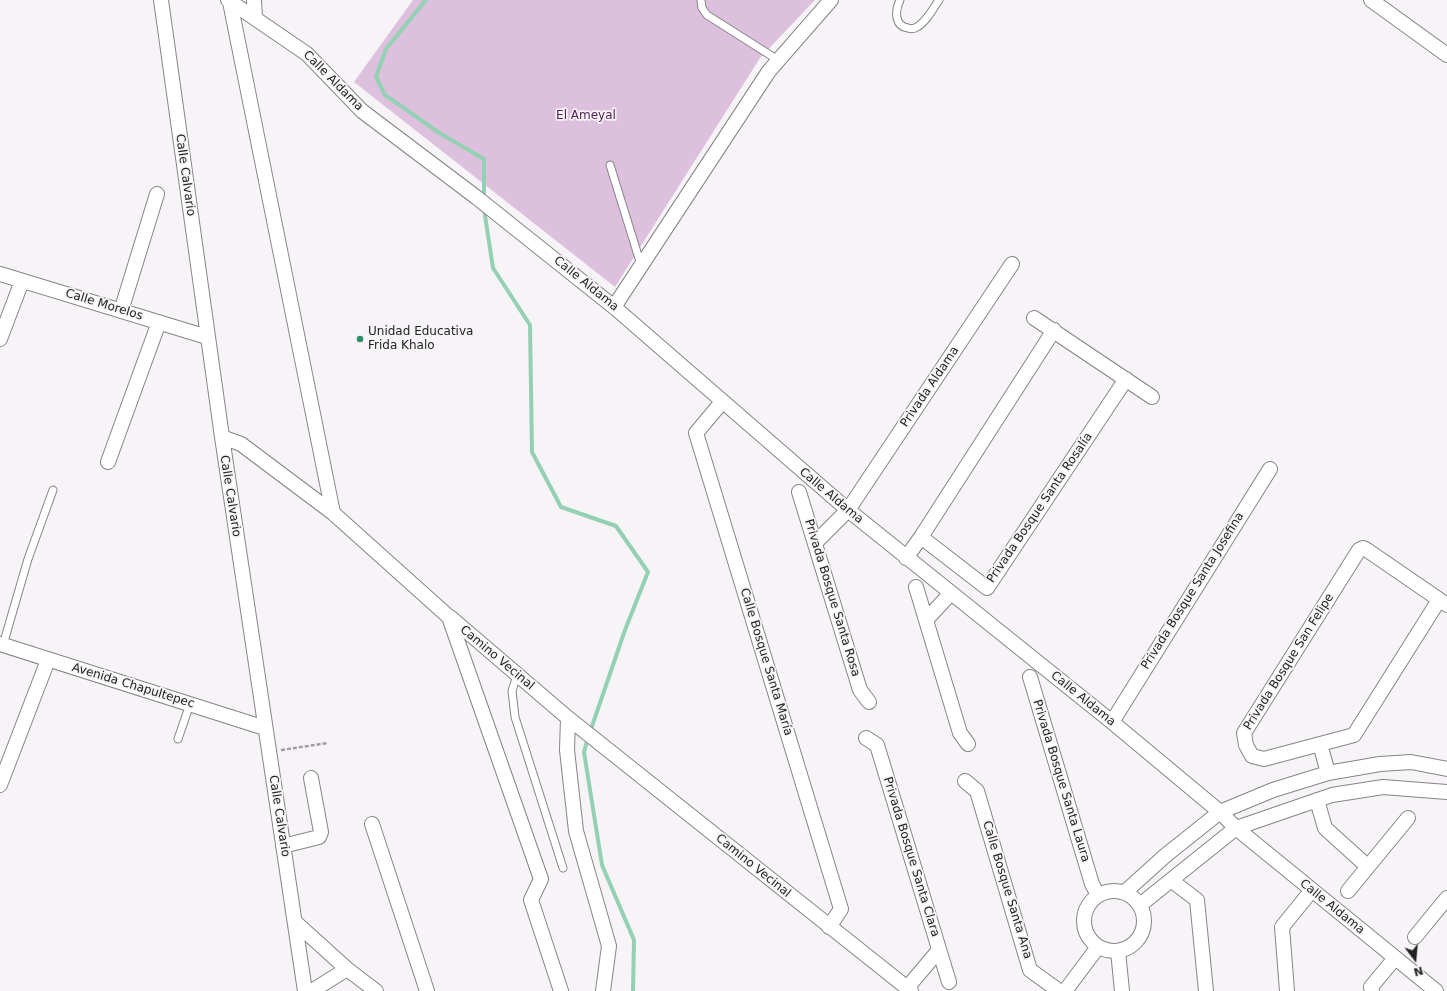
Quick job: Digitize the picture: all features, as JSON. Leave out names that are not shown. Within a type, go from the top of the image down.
[{"type":"street","name":"Calle Calvario","points":[[161,0],[222,438],[305,991]]},
{"type":"street","points":[[254,0],[255,17]]},
{"type":"street","points":[[614,307],[769,71],[831,0]]},
{"type":"street","points":[[1371,0],[1447,56]]},
{"type":"street","points":[[229,1],[333,512]]},
{"type":"street","name":"Calle Aldama","points":[[229,1],[255,17],[307,54],[362,111],[476,197],[614,307],[848,510],[913,548],[951,593],[1114,718],[1220,812],[1308,895],[1391,963],[1436,991]]},
{"type":"street","points":[[121,311],[157,194]]},
{"type":"street","name":"Privada Aldama","points":[[815,543],[848,510],[1012,264]]},
{"type":"street","name":"Calle Morelos","points":[[0,274],[208,337]]},
{"type":"street","points":[[0,339],[22,281]]},
{"type":"street","points":[[1034,318],[1152,397]]},
{"type":"street","points":[[108,462],[159,322]]},
{"type":"street","points":[[913,548],[1054,330]]},
{"type":"street","name":"Privada Bosque Santa Rosalía","points":[[913,548],[987,588],[1126,379]]},
{"type":"street","name":"Calle Bosque Santa María","points":[[722,402],[696,432],[841,909],[829,927]]},
{"type":"street","name":"Camino Vecinal","points":[[222,438],[241,444],[333,512],[449,617],[568,718],[909,990]]},
{"type":"street","name":"Privada Bosque Santa Josefina","points":[[1114,718],[1270,469]]},
{"type":"street","name":"Privada Bosque Santa Rosa","points":[[800,492],[860,690],[869,702]]},
{"type":"street","name":"Privada Bosque San Felipe","points":[[1363,548],[1367,550],[1443,602],[1354,735],[1264,759],[1252,756],[1246,745],[1244,733],[1359,550],[1363,548]]},
{"type":"street","points":[[916,587],[960,733],[968,744]]},
{"type":"street","points":[[926,620],[951,593]]},
{"type":"street","points":[[449,617],[541,879],[531,900],[561,991]]},
{"type":"street","name":"Avenida Chapultepec","points":[[1,647],[48,660],[265,728]]},
{"type":"street","points":[[0,785],[48,660]]},
{"type":"street","name":"Privada Bosque Santa Laura","points":[[1030,677],[1095,890]]},
{"type":"street","points":[[568,718],[567,750],[576,831],[609,946],[603,991]]},
{"type":"street","name":"Privada Bosque Santa Clara","points":[[866,738],[877,745],[949,982]]},
{"type":"street","points":[[1320,744],[1328,773]]},
{"type":"street","points":[[1125,892],[1166,855],[1220,812],[1273,790],[1328,773],[1380,764],[1411,762],[1447,769]]},
{"type":"street","points":[[1380,764],[1383,787]]},
{"type":"street","points":[[283,846],[319,837],[321,832],[311,778]]},
{"type":"street","name":"Calle Bosque Santa Ana","points":[[965,781],[977,791],[1030,970],[1059,991]]},
{"type":"street","points":[[1140,905],[1177,884],[1236,828],[1332,795],[1383,787],[1447,792]]},
{"type":"street","points":[[1317,800],[1325,828],[1367,866]]},
{"type":"street","points":[[1348,891],[1408,818]]},
{"type":"street","points":[[372,824],[427,991]]},
{"type":"street","points":[[1177,884],[1197,900],[1206,991]]},
{"type":"street","points":[[1095,890],[1125,892],[1134,898],[1140,905],[1144,914],[1142,934],[1136,942],[1119,955],[1098,947],[1089,938],[1084,927],[1084,915],[1095,890]]},
{"type":"street","points":[[1287,991],[1282,927],[1308,895]]},
{"type":"street","points":[[1415,937],[1447,898]]},
{"type":"street","points":[[295,922],[347,969],[376,991]]},
{"type":"street","points":[[1065,991],[1098,947]]},
{"type":"street","points":[[909,990],[939,950]]},
{"type":"street","points":[[1119,955],[1122,991]]},
{"type":"street","points":[[1372,991],[1371,987],[1391,963]]},
{"type":"street","points":[[312,991],[347,969]]},
{"type":"lane","points":[[702,0],[702,8],[707,14],[778,60]]},
{"type":"lane","points":[[900,0],[897,6],[896,17],[899,24],[906,28],[915,29],[920,25],[939,0]]},
{"type":"lane","points":[[610,165],[641,265]]},
{"type":"lane","points":[[1,647],[28,559],[53,490]]},
{"type":"lane","points":[[517,675],[512,690],[515,717],[563,868]]},
{"type":"lane","points":[[178,739],[190,704]]},
{"type":"path","points":[[269,753],[307,745],[328,743]]},
{"type":"green space","name":"El Ameyal","points":[[413,0],[815,0],[760,58],[615,287],[354,82]]},
{"type":"waterway","points":[[426,0],[386,49],[376,77],[385,95],[441,134],[484,159],[484,200]]},
{"type":"waterway","points":[[484,209],[493,268],[530,325],[532,452],[561,507],[616,526],[648,572],[625,630],[590,732]]},
{"type":"waterway","points":[[588,738],[584,752],[602,865],[634,940],[633,991]]},
{"type":"place","name":"Unidad Educativa Frida Khalo","points":[[360,339]]}]
